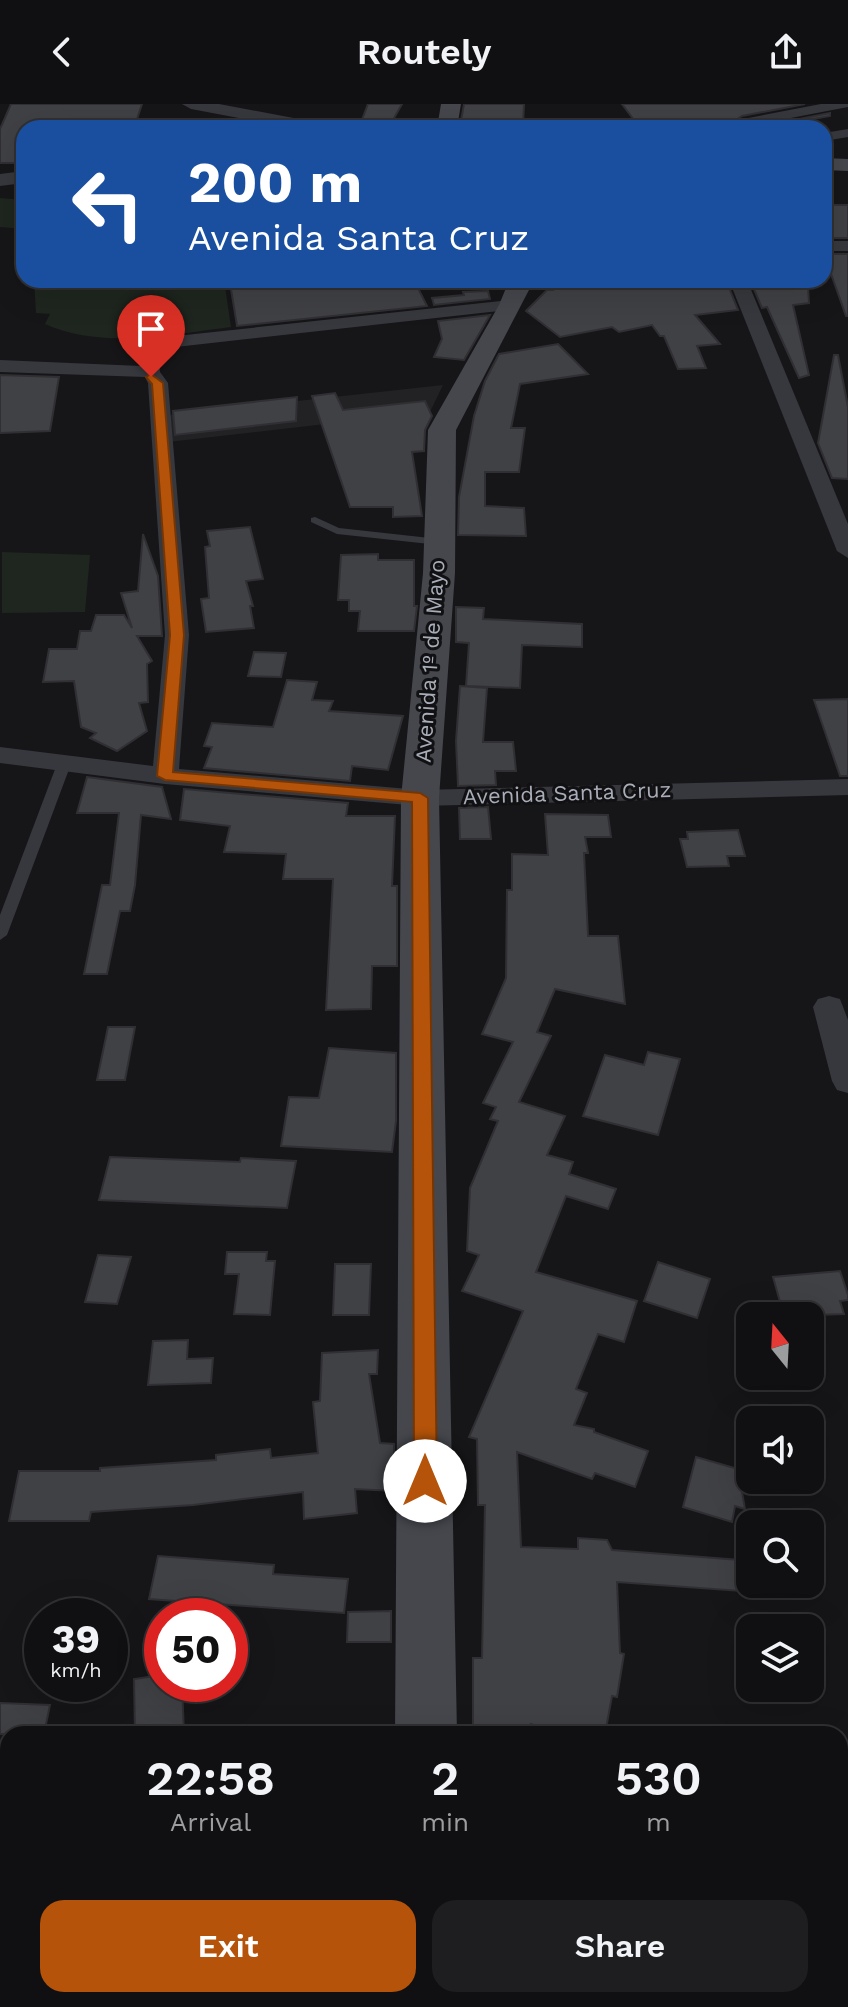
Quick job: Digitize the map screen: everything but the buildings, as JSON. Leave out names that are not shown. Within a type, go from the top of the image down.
[{"type":"main road","name":"Avenida 1º de Mayo","points":[[426,1726],[420,798],[439,542],[442,430],[512,292]]},
{"type":"street","points":[[191,104],[282,120]]},
{"type":"street","points":[[759,120],[843,104]]},
{"type":"street","points":[[741,288],[848,551]]},
{"type":"street","points":[[165,776],[177,635],[158,383],[151,372],[148,345],[512,292]]},
{"type":"street","points":[[0,366],[151,372]]},
{"type":"street","points":[[823,488],[848,493]]},
{"type":"street","name":"Avenida Santa Cruz","points":[[0,755],[165,776],[420,798],[848,787]]},
{"type":"street","points":[[829,1007],[848,1081]]},
{"type":"lane","points":[[315,520],[337,531],[439,542]]},
{"type":"lane","points":[[0,935],[64,764]]},
{"type":"shaded area","points":[[0,198],[16,199],[16,228],[0,227]]},
{"type":"shaded area","points":[[34,288],[225,288],[231,327],[162,336],[114,338],[67,332],[45,324],[50,314],[36,313]]},
{"type":"shaded area","points":[[443,385],[430,412],[168,442],[169,415]]},
{"type":"shaded area","points":[[2,552],[90,555],[85,612],[2,613]]},
{"type":"route","points":[[151,377],[158,383],[177,635],[165,776],[420,798],[425,1481]]}]
